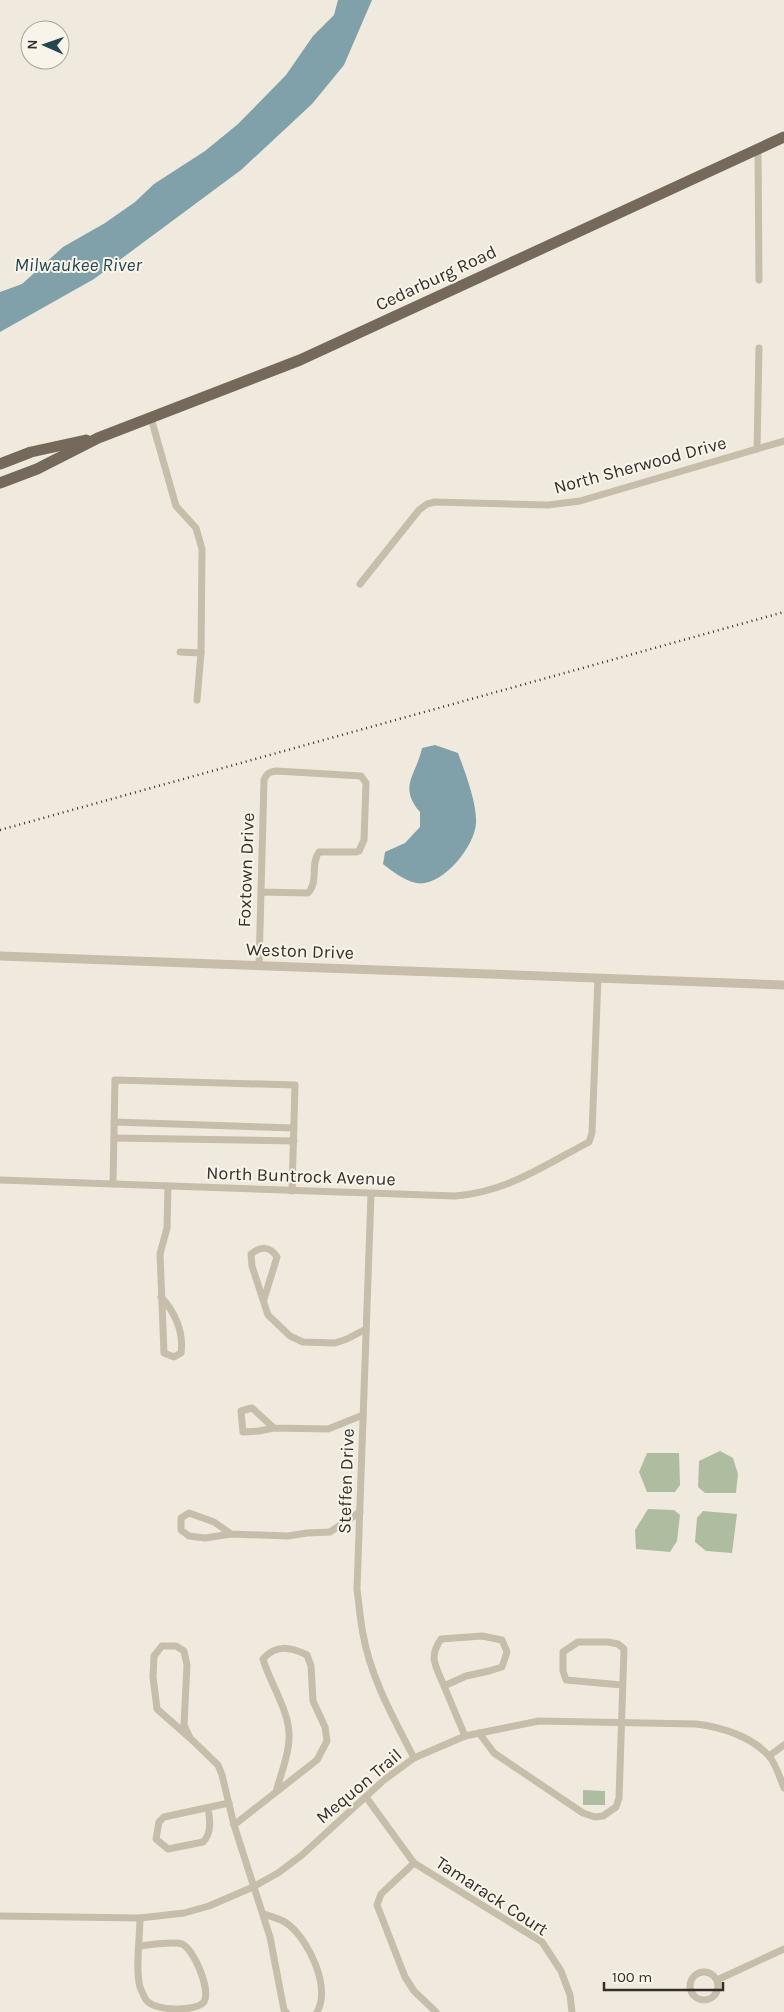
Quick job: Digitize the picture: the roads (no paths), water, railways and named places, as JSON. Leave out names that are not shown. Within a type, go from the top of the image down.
[{"type":"main road","name":"Cedarburg Road","points":[[0,482],[51,462],[98,438],[300,360],[784,137]]},
{"type":"main road","name":"Cedarburg Road","points":[[0,464],[31,452],[98,438]]},
{"type":"street","points":[[758,149],[759,280]]},
{"type":"street","points":[[757,449],[759,348]]},
{"type":"street","points":[[151,418],[176,506],[195,528],[199,535],[202,549],[201,653],[198,700]]},
{"type":"street","name":"North Sherwood Drive","points":[[360,584],[419,510],[427,504],[435,502],[548,505],[580,501],[784,441]]},
{"type":"street","points":[[180,652],[201,653]]},
{"type":"street","name":"Foxtown Drive","points":[[259,966],[264,780],[266,774],[276,771],[361,776],[366,783],[364,840],[359,850],[356,852],[319,852],[315,859],[314,885],[308,893],[261,892]]},
{"type":"street","name":"Weston Drive","points":[[0,956],[784,985]]},
{"type":"street","name":"North Buntrock Avenue","points":[[0,1180],[455,1196],[486,1192],[506,1186],[589,1142],[592,1133],[598,978]]},
{"type":"street","points":[[113,1184],[116,1080],[295,1085],[292,1191]]},
{"type":"street","points":[[114,1122],[294,1128]]},
{"type":"street","points":[[114,1138],[294,1141]]},
{"type":"street","points":[[161,1297],[171,1308],[183,1341],[181,1352],[174,1357],[164,1353],[161,1297],[160,1254],[167,1228],[168,1186]]},
{"type":"street","name":"Steffen Drive","points":[[371,1194],[357,1589],[363,1636],[375,1676],[414,1758]]},
{"type":"street","points":[[264,1299],[277,1257],[274,1252],[266,1248],[258,1248],[251,1254],[252,1266],[268,1315],[290,1336],[304,1342],[335,1343],[366,1329]]},
{"type":"street","points":[[274,1428],[252,1408],[241,1411],[243,1432],[259,1432],[274,1428],[328,1429],[363,1415]]},
{"type":"street","points":[[232,1534],[214,1522],[189,1514],[181,1518],[180,1530],[189,1536],[205,1538],[232,1534],[288,1536],[307,1532],[330,1532],[360,1512]]},
{"type":"street","points":[[444,1686],[466,1676],[502,1667],[507,1652],[502,1640],[482,1636],[442,1639],[434,1649],[433,1660],[465,1736]]},
{"type":"street","points":[[480,1733],[494,1753],[583,1813],[595,1817],[603,1816],[616,1808],[619,1798],[624,1649],[618,1644],[608,1642],[578,1642],[563,1652],[563,1672],[566,1680],[622,1685]]},
{"type":"street","points":[[190,1738],[184,1725],[187,1665],[184,1651],[176,1646],[162,1646],[154,1656],[153,1677],[157,1709],[218,1766],[253,1887],[264,1914],[284,2010],[286,2012]]},
{"type":"street","points":[[234,1825],[317,1760],[327,1741],[325,1727],[313,1701],[311,1666],[307,1655],[294,1649],[280,1648],[269,1652],[262,1659],[288,1721],[289,1740],[286,1761],[276,1792]]},
{"type":"street","name":"Mequon Trail","points":[[0,1916],[140,1918],[184,1913],[208,1906],[253,1887],[278,1873],[302,1854],[384,1780],[414,1758],[465,1736],[539,1721],[696,1724],[718,1727],[739,1734],[769,1756],[784,1788]]},
{"type":"street","points":[[769,1756],[784,1745]]},
{"type":"street","name":"Tamarack Court","points":[[366,1797],[414,1863],[542,1942],[561,1971],[570,1996],[572,2012]]},
{"type":"street","points":[[208,1808],[210,1830],[203,1842],[168,1849],[156,1839],[159,1822],[164,1817],[229,1803]]},
{"type":"street","name":"Tamarack Court","points":[[414,1863],[381,1894],[377,1905],[405,1977],[414,1991],[436,2012]]},
{"type":"street","points":[[264,1914],[288,1924],[308,1950],[318,1972],[322,1993],[321,2006],[317,2012]]},
{"type":"street","points":[[140,1918],[140,1946],[140,1986],[146,2000],[157,2008],[172,2011],[198,2007],[204,2002],[206,1993],[193,1953],[181,1944],[140,1946]]},
{"type":"street","points":[[717,1980],[784,1949]]},
{"type":"street","points":[[698,1973],[711,1974],[717,1980],[718,1990],[716,1995],[708,2000],[698,1999],[691,1992],[691,1979],[698,1973]]},
{"type":"water","name":"Milwaukee River","points":[[338,0],[372,0],[344,65],[312,104],[241,170],[94,279],[0,332],[0,292],[22,284],[63,247],[105,223],[135,202],[154,184],[205,151],[238,124],[286,75],[313,36],[334,15]]},
{"type":"water","points":[[435,745],[458,753],[473,797],[476,823],[470,843],[446,873],[426,883],[416,883],[403,878],[383,864],[385,852],[405,843],[420,827],[420,812],[410,795],[410,781],[422,748]]},
{"type":"railway","points":[[0,830],[784,612]]}]
